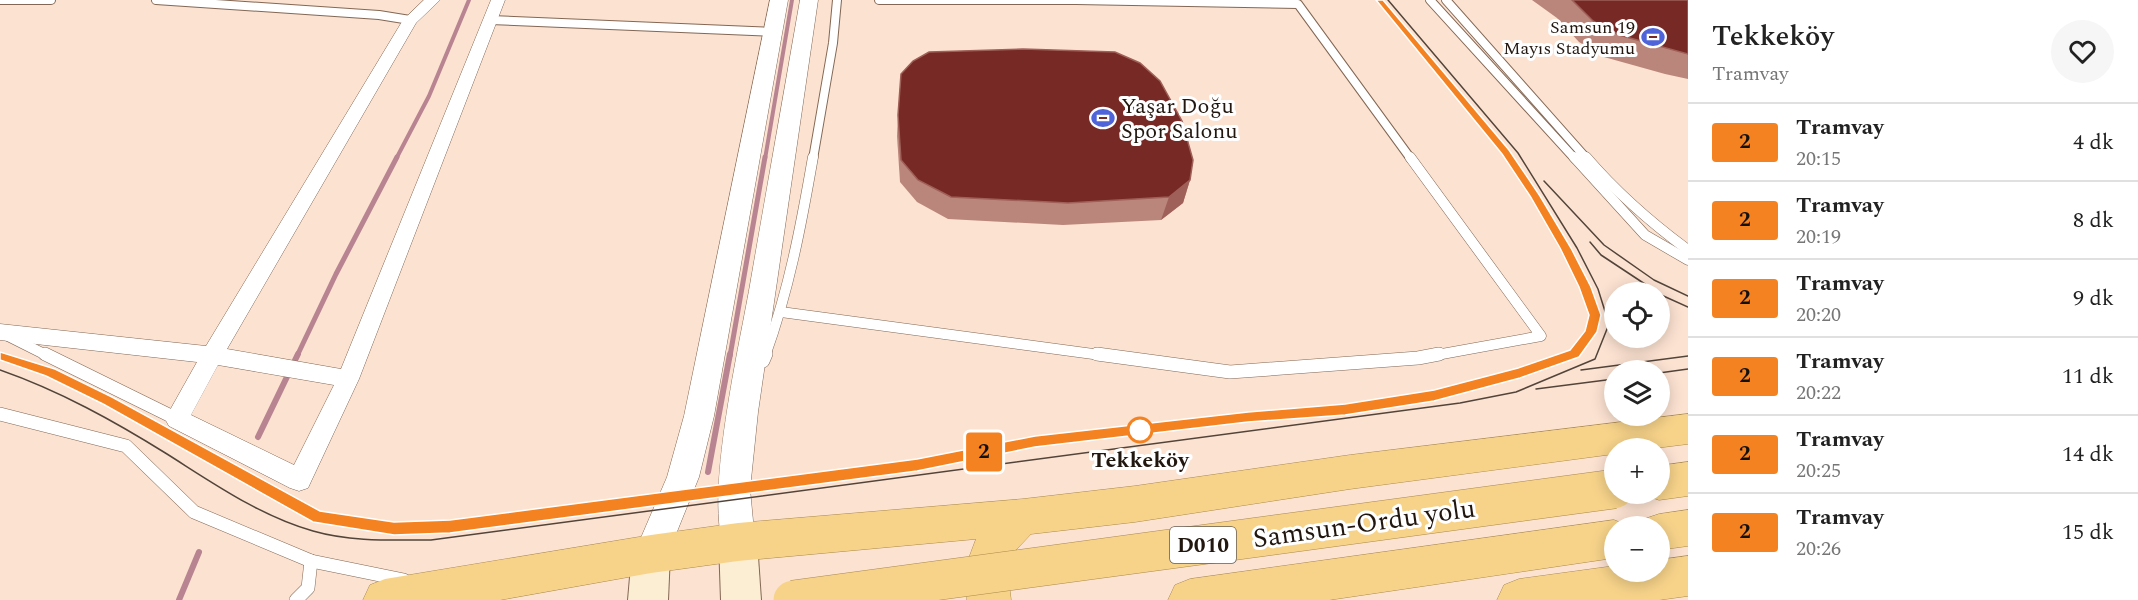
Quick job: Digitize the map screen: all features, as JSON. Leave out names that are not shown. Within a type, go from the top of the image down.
[{"type":"highway","points":[[385,600],[478,591],[651,554],[738,542],[1023,517],[1136,504],[1350,472],[1688,429]]},
{"type":"highway","points":[[1670,481],[1688,479]]},
{"type":"highway","name":"Samsun-Ordu yolu","points":[[793,600],[1604,490]]},
{"type":"highway","points":[[989,600],[986,579],[988,558],[1001,534],[1023,517]]},
{"type":"highway","points":[[1670,530],[1688,528]]},
{"type":"highway","name":"D010","points":[[1190,600],[1604,540]]},
{"type":"highway","points":[[1519,600],[1565,597],[1688,576]]},
{"type":"main road","points":[[738,542],[741,600]]},
{"type":"main road","points":[[648,600],[651,554]]},
{"type":"street","points":[[433,0],[410,20],[212,355],[177,419],[300,480],[348,379],[498,0]]},
{"type":"street","points":[[651,554],[683,477],[699,416],[779,0]]},
{"type":"street","points":[[738,542],[734,489],[743,412],[809,0]]},
{"type":"street","points":[[0,332],[212,355],[348,379]]},
{"type":"lane","points":[[0,0],[51,0]]},
{"type":"lane","points":[[156,0],[379,15],[410,20]]},
{"type":"lane","points":[[743,412],[781,312],[795,259],[833,43],[837,0]]},
{"type":"lane","points":[[781,312],[1230,372],[1418,358],[1541,336],[1298,4],[1076,0],[879,0]]},
{"type":"lane","points":[[1430,0],[1645,235],[1688,260]]},
{"type":"lane","points":[[1446,0],[1617,192],[1648,220],[1688,250]]},
{"type":"lane","points":[[490,20],[773,32]]},
{"type":"lane","points":[[0,332],[177,419]]},
{"type":"lane","points":[[0,414],[126,446],[194,512],[311,561],[478,591]]},
{"type":"lane","points":[[296,600],[308,588],[311,561]]},
{"type":"building","name":"Samsun 19 Mayıs Stadyumu","points":[[1572,0],[1688,0],[1688,54],[1619,35],[1593,21]]},
{"type":"building","points":[[1023,49],[1115,52],[1140,63],[1160,81],[1182,121],[1193,160],[1190,180],[1169,197],[1068,203],[951,197],[918,180],[901,160],[898,115],[901,74],[913,61],[929,52]]},
{"type":"waterway","points":[[396,159],[429,96],[469,0]]},
{"type":"waterway","points":[[765,159],[792,0]]},
{"type":"waterway","points":[[297,356],[336,274],[397,157]]},
{"type":"waterway","points":[[730,356],[765,157]]},
{"type":"waterway","points":[[258,437],[298,354]]},
{"type":"waterway","points":[[708,472],[730,354]]},
{"type":"waterway","points":[[179,600],[199,552]]},
{"type":"tram line","name":"2","points":[[0,356],[51,373],[108,400],[278,497],[318,517],[394,529],[450,527],[917,465],[1035,442],[1248,417],[1345,410],[1434,395],[1520,373],[1575,353],[1591,332],[1595,315],[1585,287],[1565,248],[1506,152],[1380,0]]},
{"type":"tram line","points":[[0,370],[44,387],[107,418],[237,498],[293,525],[342,537],[372,540],[431,540],[1460,403],[1516,392],[1595,359],[1609,324],[1598,289],[1577,248],[1518,153],[1388,0]]},
{"type":"tram line","points":[[0,356],[51,373],[108,400],[318,517],[394,529],[450,527],[917,465],[1035,442],[1249,417],[1345,409],[1434,395],[1520,373],[1575,353],[1591,332],[1595,315],[1585,287],[1535,196],[1495,139]]},
{"type":"tram line","points":[[1544,181],[1604,245],[1654,280],[1688,296]]},
{"type":"tram line","points":[[1590,242],[1601,255],[1642,282]]},
{"type":"tram line","points":[[1670,299],[1688,307]]},
{"type":"tram line","points":[[1581,370],[1688,356]]},
{"type":"tram line","points":[[1670,371],[1688,369]]},
{"type":"tram line","points":[[1536,389],[1604,380]]},
{"type":"place","name":"Samsun 19 Mayıs Stadyumu","points":[[1653,37]]},
{"type":"place","name":"Yaşar Doğu Spor Salonu","points":[[1103,118]]},
{"type":"place","name":"Tekkeköy","points":[[1140,430]]}]
